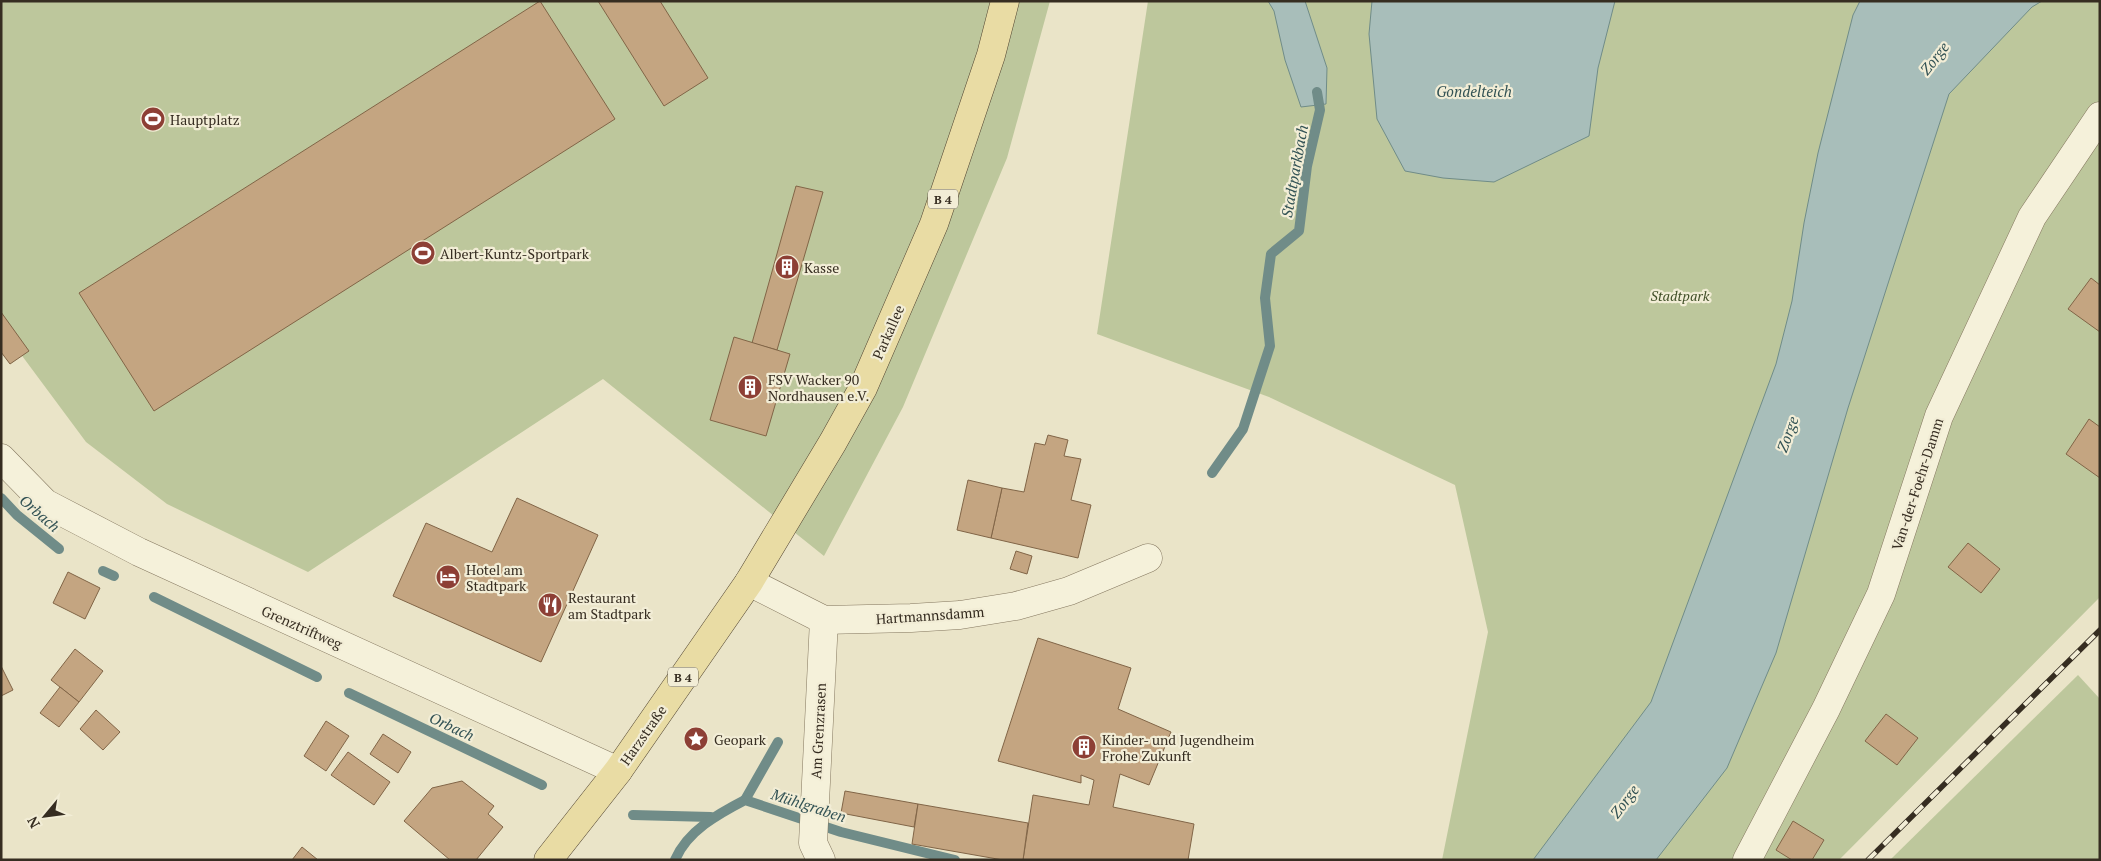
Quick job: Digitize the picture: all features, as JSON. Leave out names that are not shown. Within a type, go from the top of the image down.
[{"type":"main road","name":"Parkallee","points":[[749,582],[833,442],[863,388],[885,340],[934,224],[991,55],[1005,1]]},
{"type":"main road","name":"Harzstraße","points":[[548,860],[618,772],[749,582]]},
{"type":"street","name":"Van-der-Foehr-Damm","points":[[1747,860],[1826,709],[1882,594],[1939,416],[2032,217],[2100,116]]},
{"type":"street","name":"Grenztriftweg","points":[[1,458],[45,502],[139,552],[618,772]]},
{"type":"street","name":"Hartmannsdamm","points":[[824,620],[960,615],[1016,606],[1069,591],[1148,558]]},
{"type":"street","points":[[749,582],[824,620]]},
{"type":"street","name":"Am Grenzrasen","points":[[817,851],[814,805],[824,620]]},
{"type":"green space","name":"Albert-Kuntz-Sportpark","points":[[1,1],[1050,1],[1007,158],[903,407],[824,556],[603,379],[308,572],[167,504],[86,442],[1,326]]},
{"type":"green space","name":"Stadtpark","points":[[1148,1],[2100,1],[2100,597],[1839,860],[1442,860],[1488,632],[1455,485],[1269,397],[1097,334]]},
{"type":"green space","points":[[2078,675],[2100,699],[2100,860],[1890,860]]},
{"type":"water","points":[[1268,1],[1305,1],[1327,68],[1326,104],[1301,107],[1285,60],[1274,11]]},
{"type":"water","name":"Gondelteich","points":[[1372,1],[1615,1],[1598,68],[1589,136],[1494,182],[1443,178],[1405,171],[1377,119],[1369,34]]},
{"type":"water","name":"Zorge","points":[[1860,1],[2042,1],[2032,7],[1949,94],[1848,408],[1776,653],[1727,768],[1656,860],[1533,860],[1651,702],[1776,364],[1792,301],[1804,223],[1818,153],[1853,15]]},
{"type":"building","points":[[540,1],[615,119],[154,411],[79,293]]},
{"type":"building","points":[[598,1],[660,1],[708,78],[664,106]]},
{"type":"building","name":"Kasse","points":[[796,186],[823,192],[777,350],[752,343]]},
{"type":"building","points":[[2091,278],[2100,285],[2100,332],[2068,309]]},
{"type":"building","points":[[1,312],[29,351],[10,364],[1,352]]},
{"type":"building","name":"FSV Wacker 90 Nordhausen e.V.","points":[[734,337],[790,354],[766,436],[710,420]]},
{"type":"building","points":[[2089,419],[2100,427],[2100,478],[2066,454]]},
{"type":"building","points":[[1048,435],[1068,440],[1064,456],[1081,459],[1071,500],[1091,505],[1078,558],[991,538],[1002,488],[1024,492],[1035,443],[1045,445]]},
{"type":"building","points":[[968,480],[1002,488],[991,538],[957,530]]},
{"type":"building","points":[[517,498],[598,535],[541,662],[393,596],[426,523],[492,552]]},
{"type":"building","points":[[1968,543],[2000,569],[1981,593],[1948,567]]},
{"type":"building","points":[[1016,551],[1032,556],[1027,574],[1010,569]]},
{"type":"building","points":[[68,572],[100,588],[85,619],[53,603]]},
{"type":"building","name":"Kinder- und Jugendheim Frohe Zukunft","points":[[1038,638],[1131,668],[1118,709],[1171,732],[1149,785],[1120,774],[1113,807],[1194,824],[1188,860],[1023,860],[1033,795],[1089,805],[1094,780],[1081,775],[1081,783],[998,761]]},
{"type":"building","points":[[75,649],[103,671],[79,702],[51,680]]},
{"type":"building","points":[[1,666],[13,690],[1,696]]},
{"type":"building","points":[[60,687],[79,702],[59,727],[40,713]]},
{"type":"building","points":[[96,710],[120,732],[103,750],[80,729]]},
{"type":"building","points":[[1886,714],[1918,738],[1897,765],[1865,741]]},
{"type":"building","points":[[326,721],[349,736],[326,771],[304,756]]},
{"type":"building","points":[[383,734],[411,752],[398,773],[370,754]]},
{"type":"building","points":[[348,752],[390,782],[374,805],[331,775]]},
{"type":"building","points":[[462,781],[494,806],[488,814],[503,827],[476,860],[450,860],[404,821],[432,788]]},
{"type":"building","points":[[845,791],[918,804],[914,827],[841,813]]},
{"type":"building","points":[[918,804],[1028,823],[1023,860],[1003,860],[912,844]]},
{"type":"building","points":[[1793,821],[1824,840],[1812,860],[1792,860],[1776,850]]},
{"type":"building","points":[[302,847],[318,860],[292,860]]},
{"type":"waterway","name":"Stadtparkbach","points":[[1212,473],[1243,429],[1270,346],[1265,298],[1271,254],[1299,231],[1307,166],[1320,110],[1317,92]]},
{"type":"waterway","name":"Orbach","points":[[1,498],[17,515],[59,549]]},
{"type":"waterway","name":"Orbach","points":[[103,571],[114,576]]},
{"type":"waterway","name":"Orbach","points":[[154,597],[317,677]]},
{"type":"waterway","name":"Orbach","points":[[349,693],[542,785]]},
{"type":"waterway","name":"Stadtparkbach","points":[[745,800],[778,742]]},
{"type":"waterway","name":"Mühlgraben","points":[[675,860],[687,840],[704,824],[745,800],[841,832],[955,860]]},
{"type":"waterway","name":"Orbach","points":[[633,815],[711,817]]},
{"type":"railway","points":[[1868,860],[2100,630]]},
{"type":"place","name":"Hauptplatz","points":[[153,119]]},
{"type":"place","name":"Albert-Kuntz-Sportpark","points":[[423,253]]},
{"type":"place","name":"Kasse","points":[[787,267]]},
{"type":"place","name":"FSV Wacker 90 Nordhausen e.V.","points":[[750,387]]},
{"type":"place","name":"Hotel am Stadtpark","points":[[448,577]]},
{"type":"place","name":"Restaurant am Stadtpark","points":[[550,605]]},
{"type":"place","name":"Geopark","points":[[696,739]]},
{"type":"place","name":"Kinder- und Jugendheim Frohe Zukunft","points":[[1084,747]]}]
